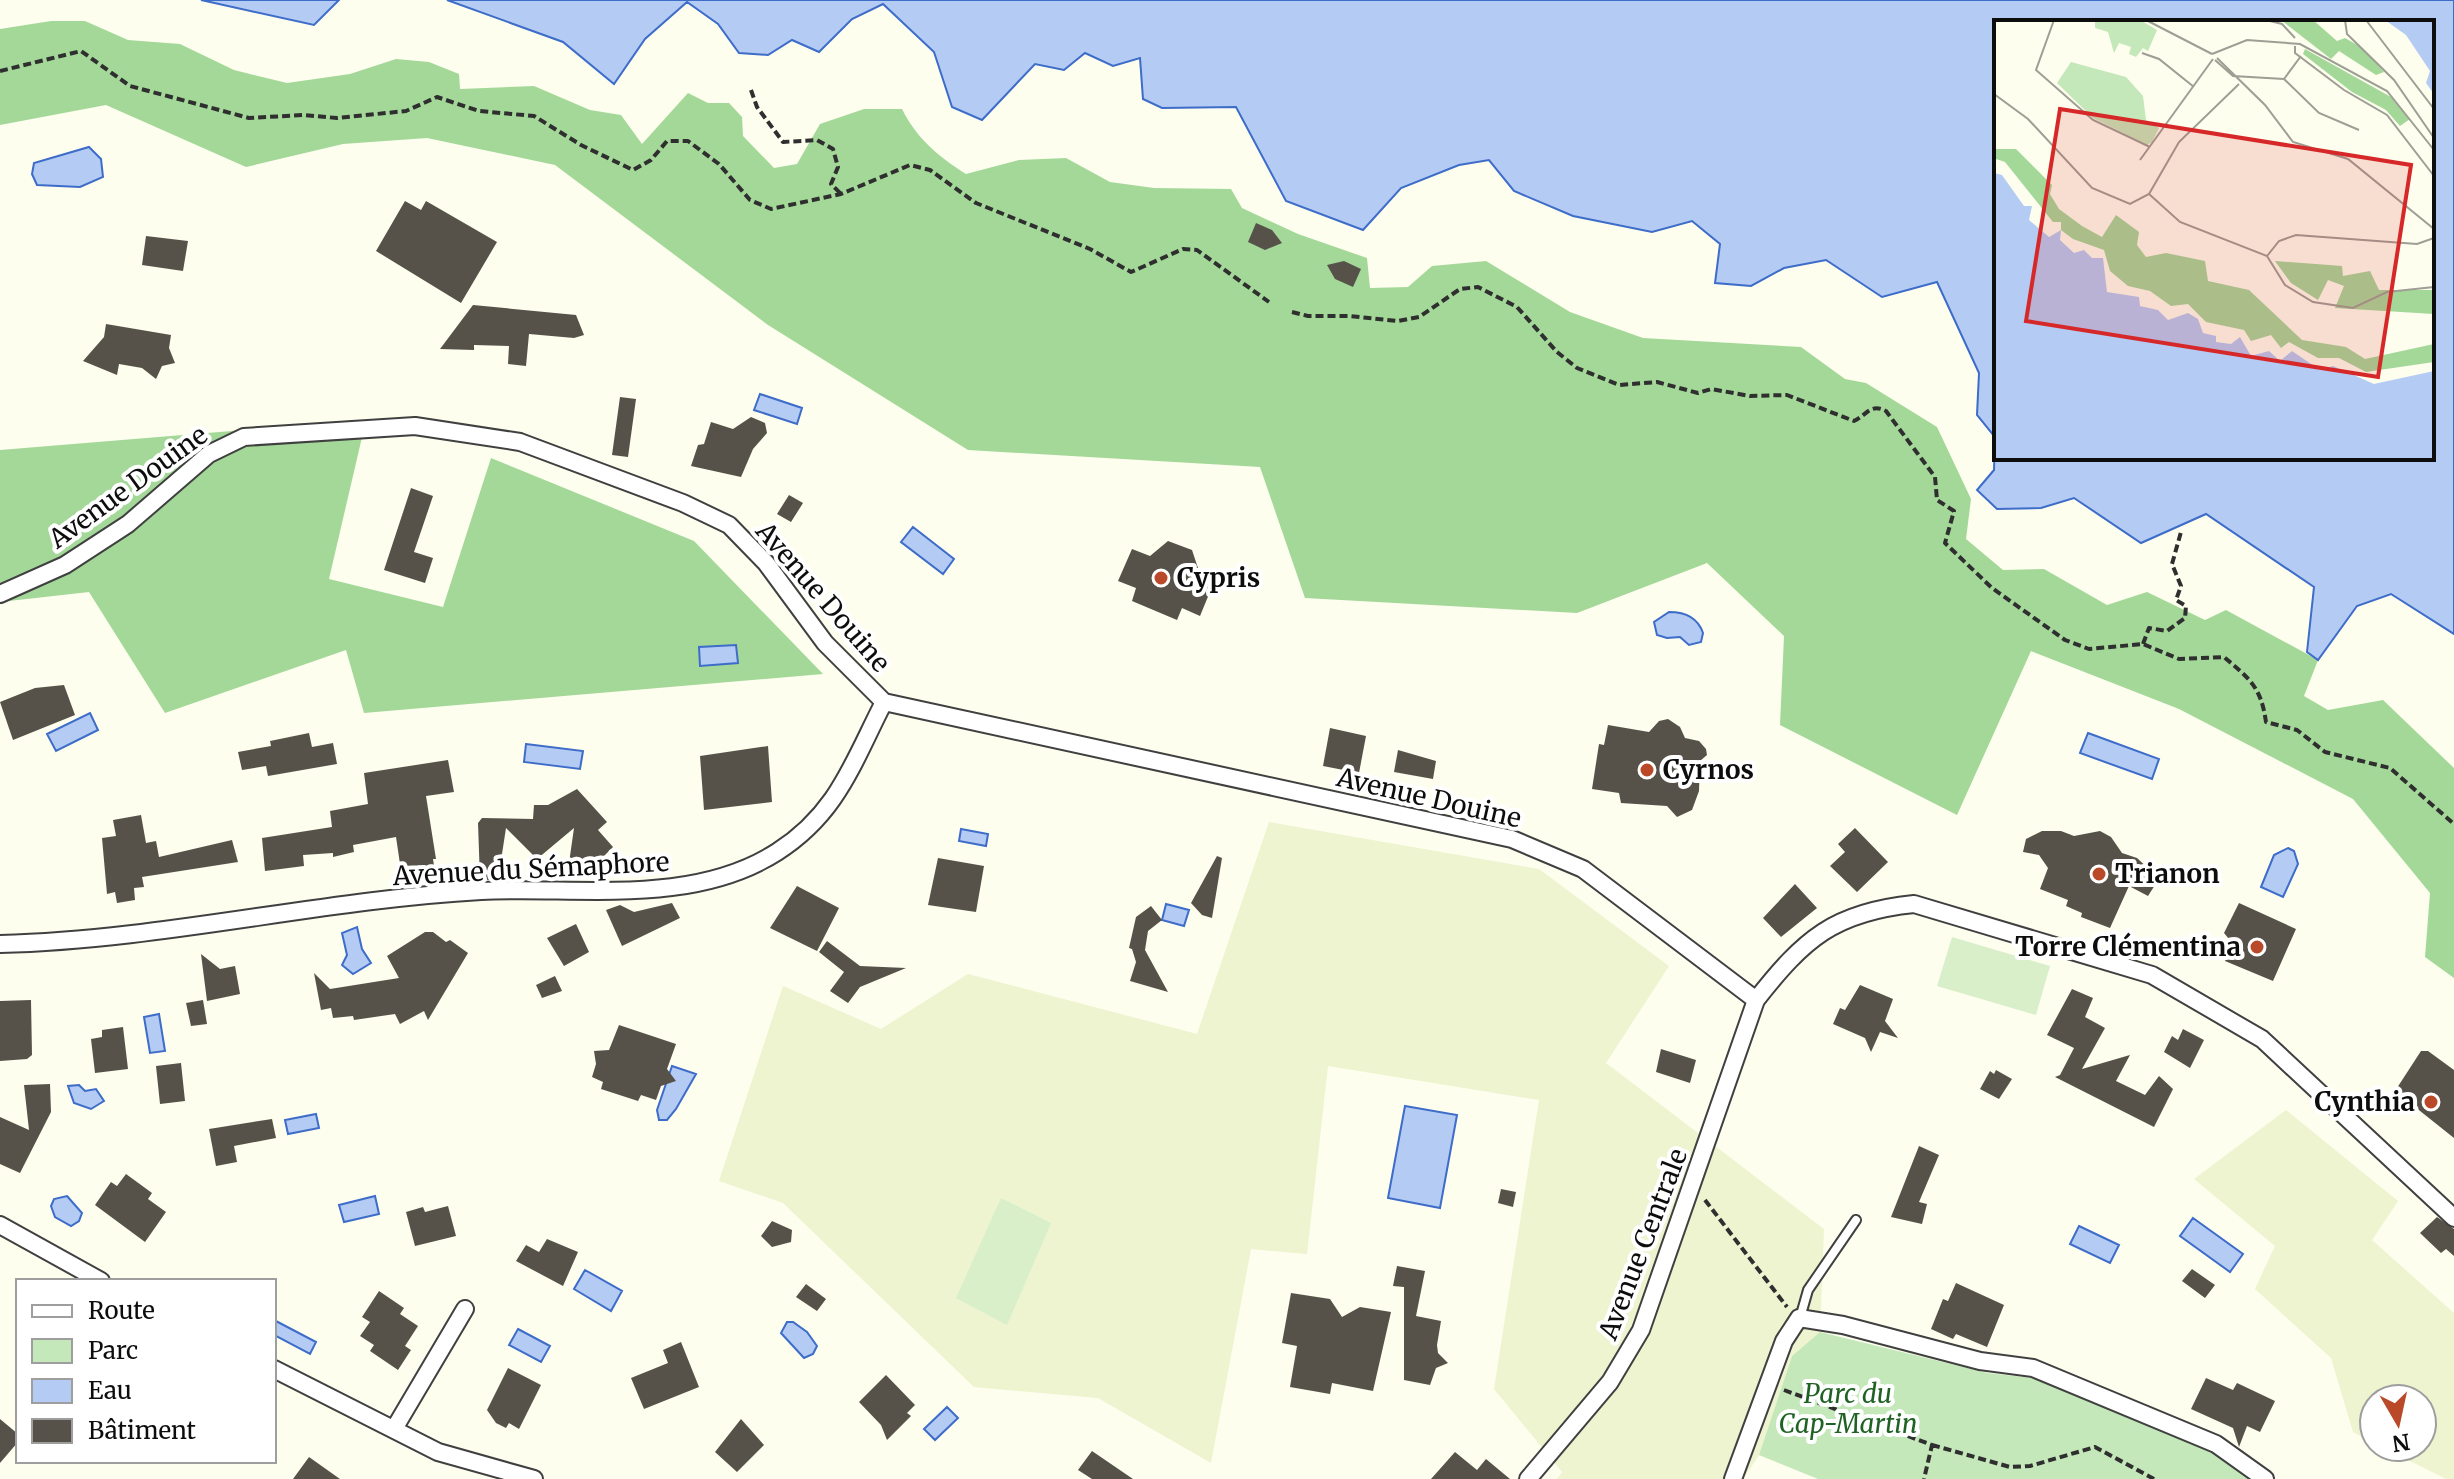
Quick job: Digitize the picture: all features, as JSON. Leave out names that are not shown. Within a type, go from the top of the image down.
[{"type":"street","name":"Avenue Douine","points":[[0,594],[65,565],[128,524],[209,454],[244,437],[415,426],[520,442],[683,503],[729,525],[766,563],[825,643],[854,676],[884,702],[1512,839],[1583,869],[1756,1000]]},
{"type":"street","name":"Avenue du Sémaphore","points":[[0,944],[146,935],[482,891],[585,893],[653,889],[711,880],[776,852],[818,819],[843,788],[884,702]]},
{"type":"street","points":[[1756,1000],[1785,964],[1817,933],[1875,908],[1914,904],[2152,975],[2262,1039],[2454,1218]]},
{"type":"street","name":"Avenue Centrale","points":[[1528,1479],[1610,1382],[1641,1330],[1756,1000]]},
{"type":"street","points":[[0,1225],[97,1279]]},
{"type":"street","points":[[394,1429],[465,1309]]},
{"type":"street","points":[[1733,1479],[1784,1341],[1799,1318],[1843,1325],[1980,1361],[2033,1368],[2216,1444],[2265,1479]]},
{"type":"street","points":[[276,1370],[438,1452],[534,1479]]},
{"type":"lane","points":[[1799,1318],[1808,1290],[1856,1220]]},
{"type":"path","points":[[0,71],[81,51],[130,86],[249,118],[303,115],[337,118],[406,111],[437,97],[479,111],[534,116],[581,145],[633,170],[651,160],[667,141],[688,141],[719,164],[750,200],[771,209],[841,194],[910,165],[930,170],[976,203],[1090,249],[1131,272],[1183,249],[1197,250],[1269,302]]},
{"type":"path","points":[[751,90],[757,107],[783,142],[817,140],[833,149],[838,167],[831,184],[841,194]]},
{"type":"path","points":[[1292,312],[1308,316],[1398,321],[1419,317],[1460,289],[1478,287],[1517,307],[1557,352],[1577,368],[1619,385],[1657,382],[1698,393],[1711,389],[1750,396],[1787,395],[1854,421],[1870,408],[1880,408],[1886,411],[1935,477],[1937,500],[1954,511],[1945,543],[1992,588],[2065,640],[2089,649],[2143,644],[2179,659],[2224,657],[2247,676],[2263,696],[2266,722],[2297,730],[2325,752],[2390,768],[2454,824]]},
{"type":"path","points":[[2143,644],[2149,628],[2167,631],[2185,618],[2186,606],[2176,600],[2181,586],[2172,564],[2181,532]]},
{"type":"path","points":[[1694,1185],[1778,1298],[1799,1318]]},
{"type":"path","points":[[1769,1384],[1932,1445],[2010,1467],[2030,1466],[2095,1447],[2154,1479]]},
{"type":"path","points":[[1924,1479],[1932,1445]]},
{"type":"green space","points":[[51,21],[85,21],[128,40],[180,44],[234,70],[287,83],[350,74],[396,59],[429,62],[459,74],[460,89],[534,86],[590,110],[621,115],[642,144],[688,93],[708,103],[729,103],[742,117],[743,136],[774,168],[797,164],[820,124],[864,109],[902,109],[929,146],[966,174],[1019,160],[1066,158],[1110,182],[1154,188],[1231,189],[1242,208],[1298,234],[1367,258],[1370,288],[1408,287],[1432,266],[1486,261],[1570,312],[1643,338],[1801,347],[1845,379],[1866,383],[1937,427],[1971,499],[1966,539],[2003,570],[2044,569],[2107,605],[2147,592],[2205,620],[2226,610],[2318,660],[2304,696],[2328,710],[2383,700],[2454,768],[2454,978],[2425,957],[2430,893],[2353,799],[2179,709],[2031,651],[1957,815],[1780,725],[1784,636],[1707,563],[1577,613],[1305,598],[1260,467],[968,450],[768,325],[555,165],[427,138],[343,144],[246,167],[106,105],[0,125],[0,29]]},
{"type":"green space","points":[[366,420],[329,579],[443,607],[491,458],[694,541],[823,674],[364,713],[346,650],[165,713],[89,592],[0,602],[0,450]]},
{"type":"green space","points":[[1269,822],[1539,869],[1669,966],[1606,1063],[1824,1229],[1820,1332],[1792,1356],[1759,1455],[1743,1479],[1557,1479],[1562,1472],[1494,1389],[1539,1100],[1328,1066],[1307,1254],[1251,1249],[1211,1463],[1098,1398],[974,1387],[783,1203],[719,1181],[783,986],[881,1029],[968,974],[1197,1034]]},
{"type":"green space","points":[[1952,937],[2050,966],[2036,1015],[1937,986]]},
{"type":"green space","points":[[2286,1110],[2398,1201],[2372,1240],[2454,1313],[2454,1479],[2446,1479],[2414,1463],[2438,1463],[2438,1383],[2358,1383],[2358,1435],[2353,1432],[2331,1358],[2255,1289],[2275,1246],[2194,1179]]},
{"type":"green space","points":[[1001,1198],[1051,1223],[1007,1325],[956,1298]]},
{"type":"green space","name":"Parc du Cap-Martin","points":[[1820,1332],[1988,1373],[2041,1379],[2219,1455],[2251,1479],[1818,1479],[1759,1455],[1792,1356]]},
{"type":"water","points":[[201,0],[339,0],[314,25]]},
{"type":"water","points":[[447,0],[2454,0],[2454,634],[2391,594],[2357,606],[2318,660],[2307,652],[2314,587],[2206,514],[2141,543],[2074,498],[2041,508],[1997,509],[1977,490],[1994,470],[1994,460],[2434,460],[2434,20],[1994,20],[1994,436],[1977,415],[1979,373],[1937,282],[1882,297],[1826,260],[1784,268],[1751,286],[1715,283],[1720,244],[1692,221],[1652,232],[1573,216],[1514,191],[1489,160],[1459,165],[1401,188],[1363,230],[1286,201],[1236,107],[1162,108],[1143,99],[1140,58],[1113,66],[1085,53],[1064,70],[1035,64],[982,120],[952,107],[934,52],[883,4],[852,19],[819,52],[792,40],[768,55],[739,53],[718,24],[687,2],[645,39],[614,84],[563,42]]},
{"type":"water","points":[[89,147],[101,159],[103,177],[80,187],[37,185],[32,174],[34,163]]},
{"type":"water","points":[[760,394],[802,408],[797,424],[754,410]]},
{"type":"water","points":[[913,527],[954,559],[943,574],[901,542]]},
{"type":"water","points":[[1669,612],[1680,613],[1694,620],[1703,633],[1701,642],[1689,645],[1680,637],[1657,635],[1654,622]]},
{"type":"water","points":[[736,645],[738,663],[700,666],[699,647]]},
{"type":"water","points":[[90,713],[98,730],[56,751],[47,734]]},
{"type":"water","points":[[2088,733],[2159,759],[2152,779],[2080,753]]},
{"type":"water","points":[[526,744],[583,751],[580,769],[524,762]]},
{"type":"water","points":[[961,829],[988,834],[986,846],[959,841]]},
{"type":"water","points":[[2288,848],[2294,851],[2298,864],[2283,897],[2261,887],[2274,855]]},
{"type":"water","points":[[1166,904],[1189,910],[1184,926],[1162,920]]},
{"type":"water","points":[[357,927],[362,949],[371,963],[353,974],[342,965],[347,955],[342,933]]},
{"type":"water","points":[[159,1014],[165,1051],[150,1053],[144,1017]]},
{"type":"water","points":[[672,1066],[696,1074],[676,1109],[667,1120],[659,1120],[657,1110]]},
{"type":"water","points":[[79,1085],[85,1091],[96,1089],[104,1101],[91,1109],[74,1103],[68,1086]]},
{"type":"water","points":[[1405,1106],[1457,1115],[1440,1208],[1388,1198]]},
{"type":"water","points":[[316,1114],[319,1128],[288,1134],[285,1120]]},
{"type":"water","points":[[67,1196],[82,1213],[79,1221],[71,1226],[55,1217],[51,1206],[54,1199]]},
{"type":"water","points":[[375,1196],[379,1214],[344,1222],[339,1205]]},
{"type":"water","points":[[2193,1218],[2243,1254],[2230,1272],[2180,1236]]},
{"type":"water","points":[[2079,1226],[2119,1245],[2110,1263],[2070,1244]]},
{"type":"water","points":[[585,1270],[622,1291],[611,1311],[574,1289]]},
{"type":"water","points":[[276,1321],[316,1342],[310,1354],[276,1336]]},
{"type":"water","points":[[787,1322],[793,1322],[807,1332],[817,1346],[813,1354],[804,1358],[781,1333]]},
{"type":"water","points":[[518,1329],[550,1346],[541,1362],[509,1345]]},
{"type":"water","points":[[947,1407],[958,1418],[935,1440],[924,1429]]},
{"type":"building","points":[[405,201],[421,210],[426,201],[497,242],[461,303],[376,251]]},
{"type":"building","points":[[1256,223],[1272,230],[1282,243],[1265,250],[1248,242]]},
{"type":"building","points":[[146,236],[188,241],[183,271],[142,265]]},
{"type":"building","points":[[1344,261],[1361,269],[1353,287],[1335,279],[1327,265]]},
{"type":"building","points":[[473,305],[576,315],[584,335],[574,338],[529,334],[526,366],[508,364],[509,346],[474,345],[474,350],[440,349]]},
{"type":"building","points":[[106,324],[171,335],[169,348],[175,363],[162,366],[156,379],[142,368],[119,364],[117,375],[83,361],[104,337]]},
{"type":"building","points":[[620,397],[636,399],[628,457],[612,455]]},
{"type":"building","points":[[751,417],[765,423],[767,433],[753,449],[741,477],[691,466],[698,445],[704,444],[711,422],[733,429]]},
{"type":"building","points":[[411,488],[433,496],[414,552],[433,558],[425,583],[384,570]]},
{"type":"building","points":[[789,495],[803,503],[791,522],[777,514]]},
{"type":"building","name":"Cypris","points":[[1168,541],[1192,550],[1198,568],[1195,574],[1214,582],[1200,616],[1182,608],[1177,620],[1132,601],[1136,588],[1118,581],[1132,549],[1150,556]]},
{"type":"building","points":[[64,685],[75,715],[13,740],[0,702],[35,688]]},
{"type":"building","name":"Cyrnos","points":[[1668,719],[1680,727],[1685,738],[1699,741],[1706,749],[1707,755],[1700,761],[1699,791],[1692,810],[1677,817],[1667,806],[1621,803],[1619,793],[1592,789],[1599,744],[1604,745],[1608,725],[1649,732],[1659,721]]},
{"type":"building","points":[[1330,728],[1366,736],[1359,773],[1323,766]]},
{"type":"building","points":[[309,733],[312,747],[333,743],[337,764],[268,776],[266,766],[242,770],[238,752],[271,746],[270,741]]},
{"type":"building","points":[[768,746],[772,802],[704,810],[700,756]]},
{"type":"building","points":[[1398,750],[1436,761],[1433,779],[1394,772]]},
{"type":"building","points":[[448,760],[454,792],[426,796],[436,859],[433,859],[435,872],[408,876],[406,864],[400,864],[396,837],[353,845],[354,852],[333,857],[333,853],[303,855],[304,866],[265,871],[262,838],[332,827],[330,811],[368,804],[364,773]]},
{"type":"building","points":[[577,789],[607,822],[598,830],[613,847],[605,855],[604,867],[594,867],[594,872],[568,870],[574,828],[537,859],[506,828],[498,880],[480,880],[478,823],[482,818],[533,819],[534,805],[548,805]]},
{"type":"building","points":[[141,815],[146,843],[156,841],[159,857],[232,840],[238,862],[142,877],[144,887],[134,888],[135,900],[117,903],[115,892],[107,894],[102,838],[116,836],[113,820]]},
{"type":"building","points":[[1855,828],[1888,862],[1857,892],[1830,866],[1845,852],[1838,844]]},
{"type":"building","name":"Trianon","points":[[2042,831],[2061,831],[2074,836],[2100,831],[2111,837],[2122,853],[2137,858],[2151,871],[2155,885],[2148,896],[2129,886],[2110,928],[2081,917],[2082,913],[2066,906],[2068,900],[2040,889],[2048,868],[2039,855],[2023,852],[2026,839]]},
{"type":"building","points":[[1217,856],[1222,858],[1212,918],[1202,915],[1191,903]]},
{"type":"building","points":[[938,858],[984,866],[976,912],[928,905]]},
{"type":"building","points":[[1795,884],[1817,908],[1781,937],[1763,918]]},
{"type":"building","points":[[797,886],[839,908],[817,951],[770,928]]},
{"type":"building","points":[[672,903],[680,918],[622,946],[606,910],[620,905],[634,912]]},
{"type":"building","name":"Torre Clémentina","points":[[2239,903],[2296,929],[2273,981],[2225,961],[2227,957],[2222,954],[2229,939],[2224,933]]},
{"type":"building","points":[[1151,906],[1162,920],[1148,931],[1145,950],[1168,992],[1130,981],[1136,962],[1129,948],[1136,917]]},
{"type":"building","points":[[576,924],[589,952],[564,966],[547,938]]},
{"type":"building","points":[[425,932],[433,932],[446,942],[450,940],[468,953],[428,1020],[424,1011],[400,1024],[395,1014],[354,1020],[353,1016],[333,1018],[331,1008],[321,1010],[314,973],[330,989],[399,978],[387,956]]},
{"type":"building","points":[[827,941],[860,966],[906,968],[860,987],[848,1003],[830,991],[844,972],[819,952]]},
{"type":"building","points":[[201,954],[220,969],[235,966],[240,994],[207,1001]]},
{"type":"building","points":[[555,976],[562,991],[542,998],[536,985]]},
{"type":"building","points":[[1860,985],[1893,999],[1885,1021],[1898,1038],[1880,1032],[1871,1052],[1865,1038],[1833,1024],[1840,1008],[1845,1010]]},
{"type":"building","points":[[2072,989],[2093,998],[2085,1017],[2105,1028],[2082,1069],[2130,1055],[2116,1081],[2145,1095],[2159,1076],[2173,1089],[2154,1127],[2055,1077],[2060,1075],[2074,1048],[2047,1035]]},
{"type":"building","points":[[31,1000],[32,1055],[27,1059],[0,1061],[0,1001]]},
{"type":"building","points":[[203,1000],[207,1024],[191,1026],[186,1003]]},
{"type":"building","points":[[619,1025],[676,1044],[667,1069],[676,1081],[661,1086],[656,1100],[641,1095],[638,1101],[601,1089],[603,1082],[592,1077],[596,1064],[594,1051],[609,1050]]},
{"type":"building","points":[[123,1027],[128,1069],[95,1073],[91,1039],[102,1037],[102,1030]]},
{"type":"building","points":[[2183,1029],[2204,1040],[2190,1068],[2164,1052],[2172,1036],[2178,1040]]},
{"type":"building","points":[[1661,1049],[1696,1060],[1690,1083],[1656,1072]]},
{"type":"building","name":"Cynthia","points":[[2421,1051],[2428,1051],[2454,1070],[2454,1138],[2395,1091]]},
{"type":"building","points":[[181,1063],[185,1101],[160,1104],[156,1066]]},
{"type":"building","points":[[1996,1070],[2012,1079],[1999,1099],[1980,1089],[1990,1071],[1994,1074]]},
{"type":"building","points":[[50,1084],[51,1112],[20,1173],[0,1164],[0,1117],[29,1130],[24,1085]]},
{"type":"building","points":[[272,1119],[276,1138],[234,1146],[237,1162],[216,1166],[209,1129]]},
{"type":"building","points":[[1919,1146],[1939,1155],[1919,1202],[1927,1204],[1922,1224],[1891,1217]]},
{"type":"building","points":[[126,1174],[152,1193],[148,1199],[166,1212],[145,1242],[95,1205],[111,1182],[117,1186]]},
{"type":"building","points":[[1501,1189],[1516,1192],[1513,1207],[1498,1203]]},
{"type":"building","points":[[448,1206],[456,1236],[415,1246],[406,1212],[423,1207],[425,1212]]},
{"type":"building","points":[[2437,1217],[2454,1229],[2454,1256],[2446,1249],[2441,1253],[2420,1233]]},
{"type":"building","points":[[772,1221],[792,1230],[791,1242],[772,1247],[761,1236]]},
{"type":"building","points":[[547,1239],[578,1252],[563,1286],[516,1261],[526,1245],[539,1252]]},
{"type":"building","points":[[1397,1266],[1425,1271],[1416,1316],[1441,1321],[1438,1353],[1448,1363],[1436,1368],[1430,1385],[1404,1380],[1404,1287],[1393,1286]]},
{"type":"building","points":[[2192,1269],[2215,1285],[2205,1298],[2182,1281]]},
{"type":"building","points":[[1956,1283],[2004,1305],[1987,1347],[1956,1334],[1953,1339],[1931,1329],[1943,1299],[1948,1301]]},
{"type":"building","points":[[806,1284],[826,1299],[817,1311],[796,1297]]},
{"type":"building","points":[[379,1291],[404,1308],[400,1314],[418,1326],[405,1346],[411,1350],[398,1370],[370,1351],[374,1345],[360,1336],[370,1322],[362,1317]]},
{"type":"building","points":[[1291,1293],[1330,1299],[1342,1317],[1360,1307],[1391,1312],[1373,1391],[1332,1383],[1330,1394],[1290,1387],[1297,1346],[1282,1343]]},
{"type":"building","points":[[681,1342],[699,1387],[644,1409],[631,1378],[668,1363],[663,1350]]},
{"type":"building","points":[[508,1368],[541,1385],[519,1429],[509,1423],[506,1428],[496,1423],[487,1410]]},
{"type":"building","points":[[886,1375],[915,1405],[907,1413],[911,1416],[887,1440],[881,1425],[859,1402]]},
{"type":"building","points":[[2206,1378],[2233,1390],[2237,1383],[2275,1401],[2260,1432],[2247,1426],[2239,1447],[2233,1428],[2191,1409]]},
{"type":"building","points":[[0,1419],[16,1432],[16,1444],[0,1463]]},
{"type":"building","points":[[741,1419],[764,1445],[737,1472],[715,1452]]},
{"type":"building","points":[[1092,1451],[1133,1479],[1092,1479],[1078,1470]]},
{"type":"building","points":[[1455,1452],[1477,1470],[1486,1459],[1510,1479],[1431,1479]]},
{"type":"building","points":[[309,1457],[340,1479],[293,1479]]},
{"type":"place","name":"Cypris","points":[[1161,578]]},
{"type":"place","name":"Cyrnos","points":[[1647,770]]},
{"type":"place","name":"Trianon","points":[[2099,874]]},
{"type":"place","name":"Torre Clémentina","points":[[2257,947]]},
{"type":"place","name":"Cynthia","points":[[2431,1102]]}]
